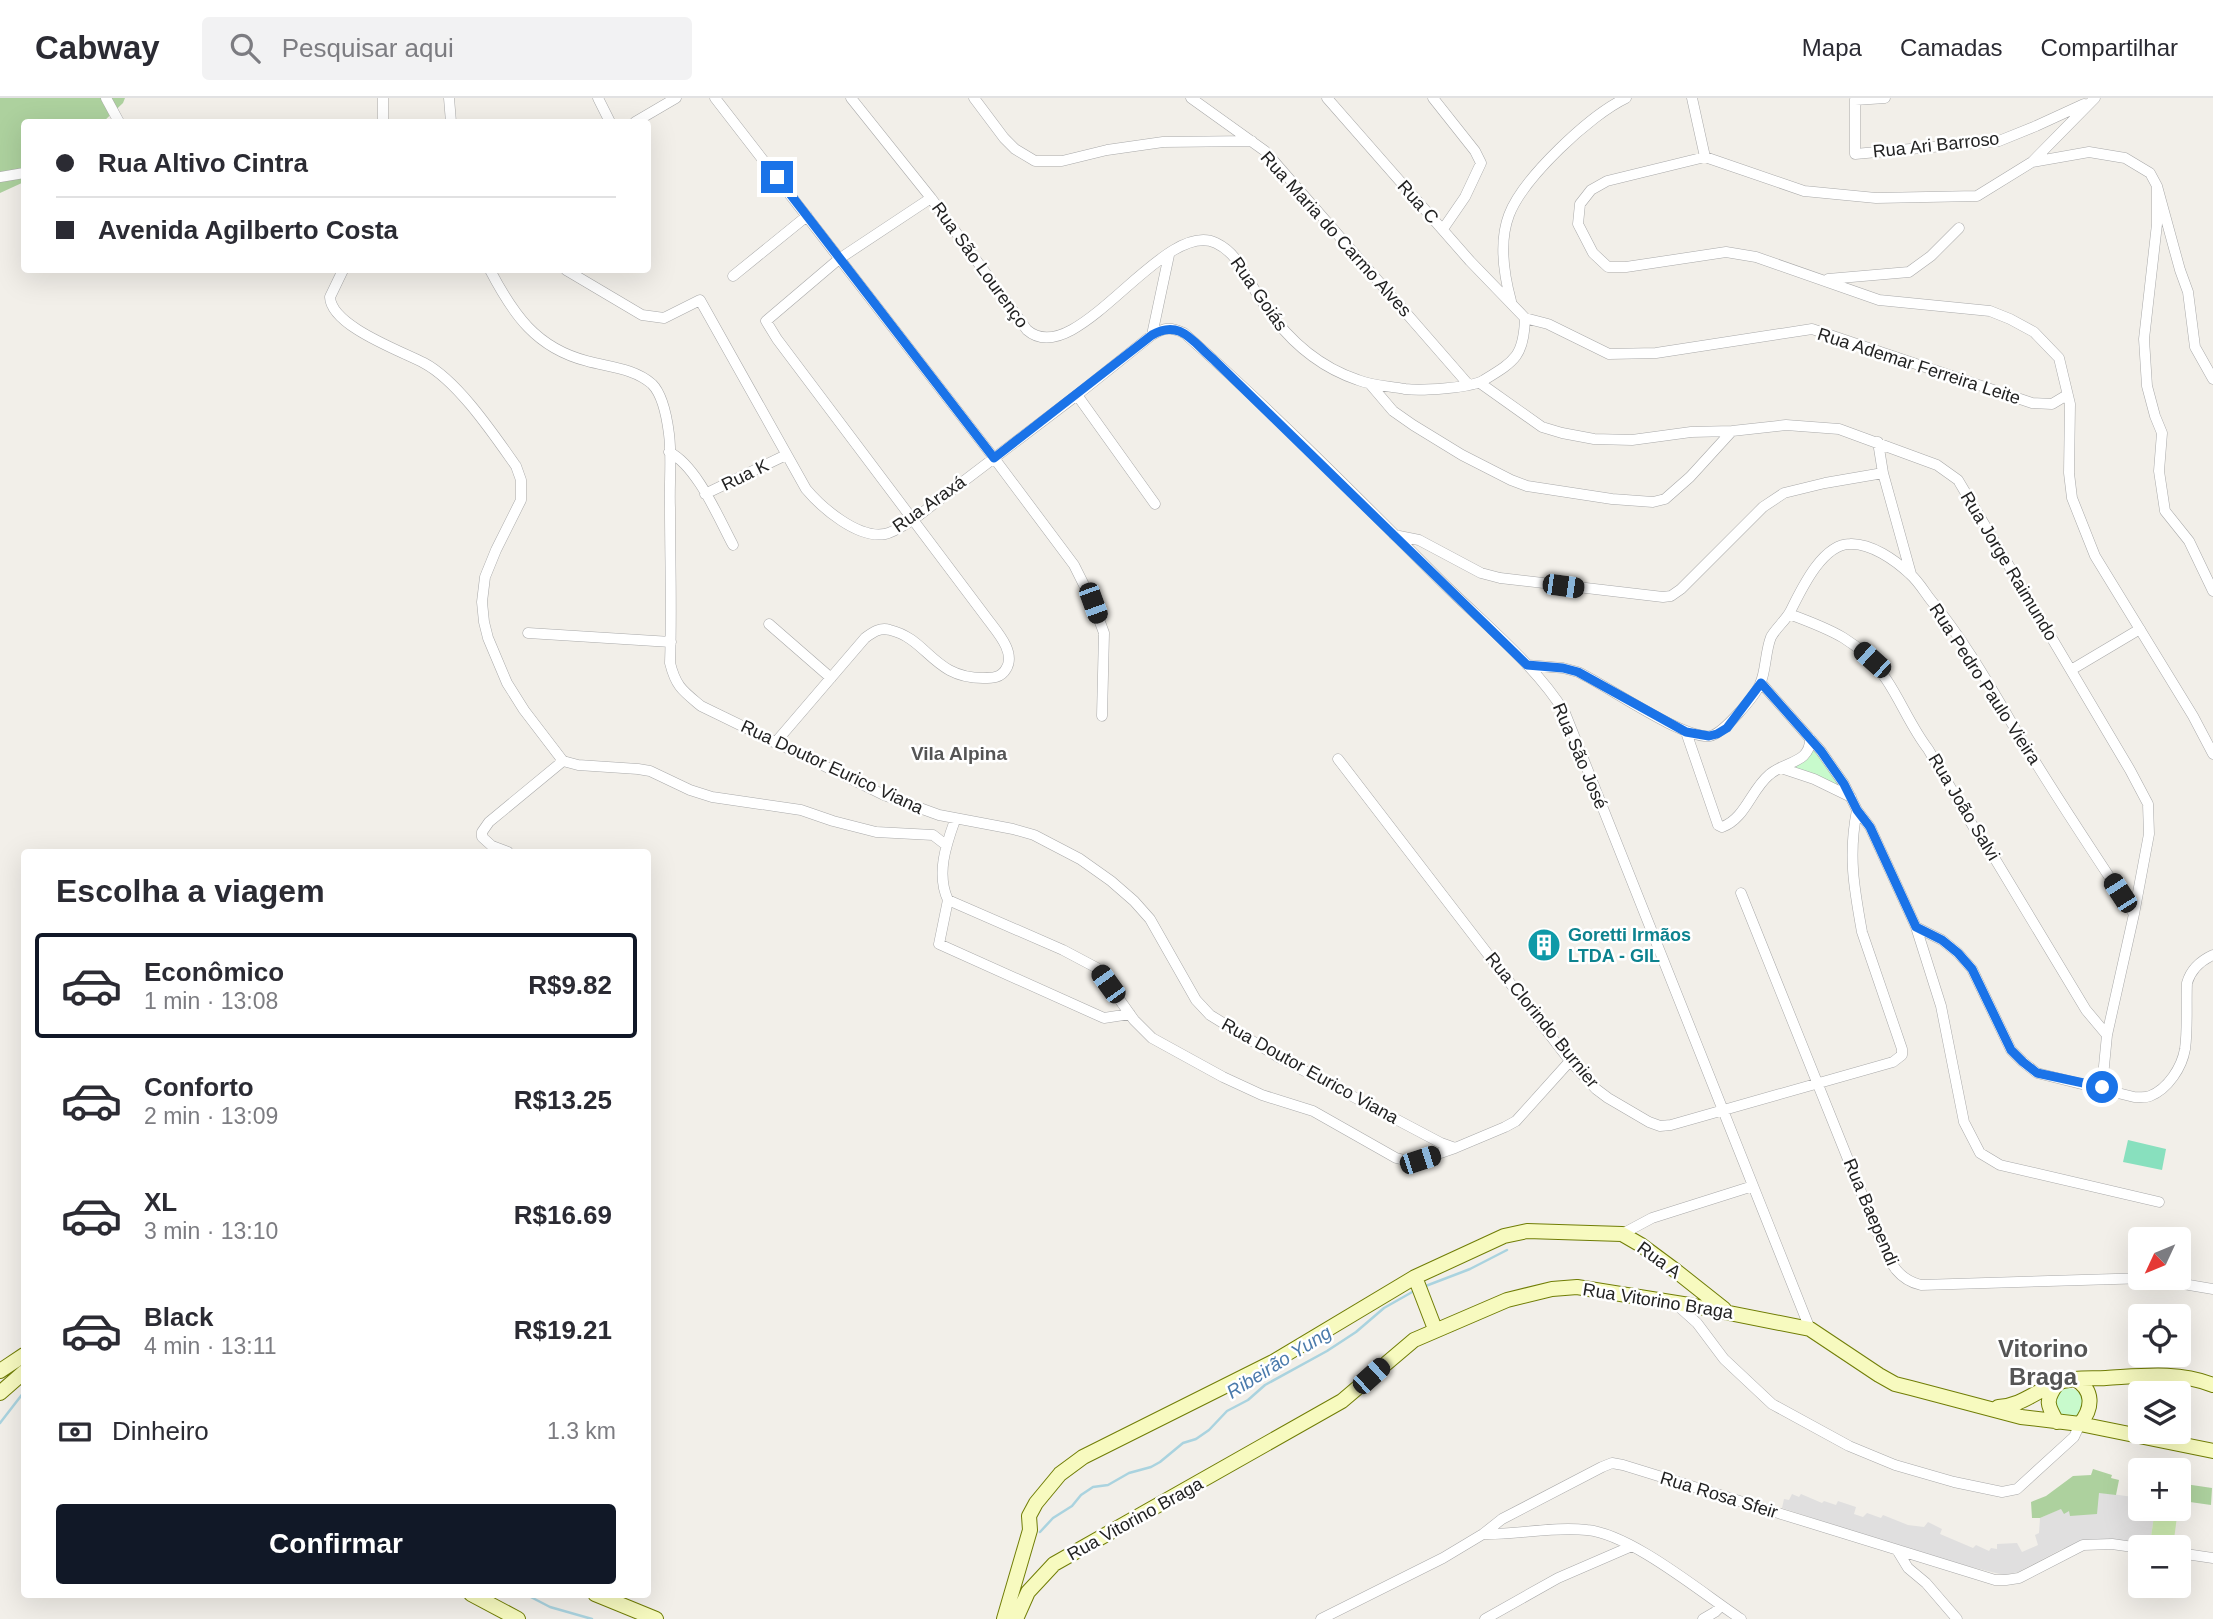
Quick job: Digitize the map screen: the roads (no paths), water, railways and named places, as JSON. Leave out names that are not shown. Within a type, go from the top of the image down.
[{"type":"main road","points":[[1004,1619],[1030,1531],[1029,1516],[1060,1474],[1094,1450],[1273,1362],[1504,1236],[1527,1231],[1622,1234]]},
{"type":"main road","name":"Rua A","points":[[1622,1234],[1641,1245],[1728,1312]]},
{"type":"main road","points":[[1418,1285],[1435,1329]]},
{"type":"main road","name":"Rua Vitorino Braga","points":[[1016,1619],[1028,1592],[1054,1564],[1342,1401],[1414,1340],[1507,1300],[1552,1289],[1577,1287],[1728,1312],[1810,1329],[1895,1384],[2021,1417],[2080,1424],[2213,1451]]},
{"type":"main road","points":[[1682,1304],[1697,1289]]},
{"type":"main road","points":[[1696,1323],[1703,1313],[1711,1309]]},
{"type":"main road","points":[[0,1371],[21,1357]]},
{"type":"main road","points":[[0,1393],[21,1375]]},
{"type":"main road","points":[[1986,1408],[2012,1406],[2058,1383],[2075,1379],[2166,1375],[2186,1377],[2213,1385]]},
{"type":"main road","points":[[2075,1379],[2082,1383],[2090,1397],[2087,1412],[2080,1424]]},
{"type":"main road","points":[[2057,1422],[2048,1400],[2058,1383]]},
{"type":"main road","points":[[479,1598],[518,1619]]},
{"type":"main road","points":[[605,1598],[656,1619]]},
{"type":"street","points":[[106,98],[117,119]]},
{"type":"street","points":[[383,98],[383,119]]},
{"type":"street","points":[[449,98],[452,119]]},
{"type":"street","points":[[598,98],[608,119]]},
{"type":"street","points":[[640,119],[676,98]]},
{"type":"street","points":[[715,98],[1074,565],[1104,633],[1102,716]]},
{"type":"street","name":"Rua São Lourenço","points":[[850,98],[932,198],[1033,336],[1043,339],[1068,332],[1090,318],[1169,255]]},
{"type":"street","points":[[974,98],[1004,138],[1035,161],[1062,161],[1107,149],[1143,144],[1252,141]]},
{"type":"street","name":"Rua Maria do Carmo Alves","points":[[1191,98],[1265,151],[1468,384]]},
{"type":"street","name":"Rua C","points":[[1327,98],[1469,261],[1512,304]]},
{"type":"street","points":[[1433,98],[1475,151],[1481,163],[1465,197],[1443,229]]},
{"type":"street","points":[[1525,318],[1512,304],[1507,286],[1503,248],[1509,215],[1549,159],[1586,125],[1616,102],[1626,98]]},
{"type":"street","points":[[1692,98],[1705,157]]},
{"type":"street","name":"Rua Ari Barroso","points":[[1885,98],[1855,100],[1855,154],[1998,141],[2036,127],[2094,99]]},
{"type":"street","points":[[2094,99],[2032,162],[1978,196],[1875,198],[1804,191],[1705,157],[1607,181],[1591,190],[1580,205],[1578,224],[1593,253],[1608,267],[1626,267],[1726,252],[1756,257],[1879,300],[1990,311],[2035,332],[2059,358],[2070,404],[2069,473],[2072,498],[2095,556],[2193,716],[2213,754]]},
{"type":"street","points":[[2032,162],[2089,152],[2125,158],[2150,173],[2157,186],[2188,292],[2195,347],[2213,379]]},
{"type":"street","points":[[0,177],[21,174]]},
{"type":"street","points":[[2157,186],[2157,224],[2144,339],[2147,386],[2162,433],[2159,471],[2165,511],[2189,541],[2213,591]]},
{"type":"street","points":[[775,743],[865,638],[880,629],[889,629],[905,636],[944,669],[954,674],[990,678],[1005,671],[1009,662],[1006,647],[766,321],[839,259],[932,198]]},
{"type":"street","points":[[733,276],[807,216]]},
{"type":"street","points":[[1824,279],[1909,272],[1931,256],[1959,228]]},
{"type":"street","name":"Rua Goiás","points":[[1169,255],[1192,241],[1212,241],[1224,247],[1236,258],[1271,316],[1297,345],[1316,360],[1340,373],[1370,384],[1418,390],[1480,383],[1512,361],[1520,351],[1524,339],[1525,318]]},
{"type":"street","points":[[1152,335],[1169,255]]},
{"type":"street","points":[[342,273],[330,297],[333,309],[364,334],[439,373],[463,397],[516,466],[521,480],[521,500],[485,577],[482,602],[488,638],[508,683],[563,761],[578,765],[650,771],[712,797],[801,810],[876,832],[933,835],[946,845]]},
{"type":"street","name":"Rua Doutor Eurico Viana","points":[[492,273],[512,307],[533,334],[557,350],[587,362],[632,373],[654,386],[660,395],[668,432],[669,452],[670,663],[674,680],[685,692],[701,706],[884,795],[939,816],[1034,835],[1080,859],[1111,881],[1142,910],[1162,938],[1196,1000],[1210,1015],[1280,1058],[1455,1148]]},
{"type":"street","name":"Rua Araxá","points":[[571,273],[642,315],[664,318],[700,300],[806,489],[817,502],[840,520],[880,535],[890,533],[914,519],[1152,335]]},
{"type":"street","name":"Rua Ademar Ferreira Leite","points":[[1525,318],[1548,324],[1609,354],[1656,354],[1812,329],[2032,403],[2052,404],[2067,395]]},
{"type":"street","name":"Rua São José","points":[[1152,335],[1164,328],[1173,328],[1184,333],[1547,685],[1565,713],[1810,1329]]},
{"type":"street","name":"Rua Jorge Raimundo","points":[[1480,383],[1542,426],[1562,433],[1594,439],[1632,440],[1691,432],[1786,425],[1839,429],[1937,465],[1958,480],[2148,804],[2149,834],[2107,1035],[2102,1087]]},
{"type":"street","points":[[1370,384],[1393,411],[1413,425],[1511,481],[1527,486],[1612,499],[1653,502],[1665,499],[1690,477],[1732,431]]},
{"type":"street","points":[[1077,395],[1155,504]]},
{"type":"street","points":[[1878,442],[1883,473],[1911,574]]},
{"type":"street","points":[[669,452],[680,457],[693,472],[733,545]]},
{"type":"street","name":"Rua K","points":[[705,494],[786,455]]},
{"type":"street","points":[[1394,534],[1419,540],[1481,573],[1500,579],[1663,597],[1671,596],[1681,589],[1763,508],[1784,493],[1883,473]]},
{"type":"street","name":"Rua Pedro Paulo Vieira","points":[[1527,665],[1578,672],[1686,732],[1709,736],[1717,734],[1727,728],[1761,683],[1770,640],[1822,560],[1837,546],[1857,544],[1877,551],[1911,574],[1950,622],[2062,806],[2134,914]]},
{"type":"street","name":"Rua João Salvi","points":[[1789,614],[1828,628],[1852,642],[1872,660],[2086,1010],[2107,1035]]},
{"type":"street","points":[[769,624],[831,678]]},
{"type":"street","points":[[2071,670],[2140,629]]},
{"type":"street","points":[[528,633],[671,642]]},
{"type":"street","points":[[1761,683],[1821,751],[1870,827],[1916,927],[1941,1006],[1964,1122],[1980,1153],[2000,1165],[2159,1202]]},
{"type":"street","points":[[1686,732],[1718,825],[1722,827],[1740,815],[1765,778],[1806,755],[1810,738]]},
{"type":"street","name":"Rua Clorindo Burnier","points":[[1338,759],[1570,1061],[1608,1098],[1660,1126],[1819,1084],[1893,1062],[1902,1055],[1858,914],[1852,862],[1852,839],[1857,810]]},
{"type":"street","points":[[500,849],[482,837],[482,832],[489,822],[563,761]]},
{"type":"street","points":[[1781,768],[1814,779],[1852,798]]},
{"type":"street","points":[[933,835],[939,816]]},
{"type":"street","points":[[955,820],[946,845],[942,887],[948,900],[939,944],[1104,1018],[1130,1014]]},
{"type":"street","name":"Rua Baependi","points":[[1741,893],[1880,1239],[1894,1269],[1903,1278],[1921,1285],[2148,1278],[2213,1289]]},
{"type":"street","points":[[948,900],[1063,950],[1097,968],[1130,1014],[1152,1038],[1262,1095],[1313,1111],[1396,1158],[1420,1160],[1516,1121],[1570,1061]]},
{"type":"street","points":[[1916,927],[1942,940],[1972,969],[2011,1050],[2037,1073],[2134,1097],[2148,1097],[2169,1081],[2178,1067],[2185,1050],[2187,983],[2190,973],[2213,954]]},
{"type":"street","points":[[1622,1234],[1652,1218],[1753,1186]]},
{"type":"street","points":[[1641,1245],[1642,1223]]},
{"type":"street","points":[[1682,1304],[1724,1359],[1772,1404],[1849,1446],[1895,1465],[2002,1492],[2017,1489],[2074,1437],[2080,1424]]},
{"type":"street","name":"Rua Rosa Sfeir","points":[[1321,1619],[1443,1558],[1502,1519],[1612,1463],[1985,1578],[2006,1580],[2029,1573],[2083,1545],[2128,1546]]},
{"type":"street","points":[[1483,1534],[1506,1535],[1575,1529],[1603,1533],[1632,1546],[1741,1619]]},
{"type":"street","points":[[1485,1619],[1558,1578],[1632,1546]]},
{"type":"street","points":[[1897,1550],[1908,1568],[1926,1583],[1957,1619]]},
{"type":"street","points":[[2191,1555],[2213,1558]]},
{"type":"street","points":[[1703,1619],[1721,1606]]},
{"type":"waterway","name":"Ribeirão Yung","points":[[1423,1287],[1470,1269],[1507,1250]]},
{"type":"waterway","name":"Ribeirão Yung","points":[[1040,1532],[1053,1518],[1072,1506],[1081,1495],[1093,1487],[1108,1485],[1129,1473],[1160,1462],[1183,1443],[1196,1439],[1209,1430],[1227,1411],[1248,1400],[1265,1385],[1327,1351],[1356,1332],[1384,1308],[1414,1291]]},
{"type":"waterway","name":"Ribeirão Yung","points":[[0,1423],[21,1396]]},
{"type":"waterway","name":"Ribeirão Yung","points":[[533,1598],[550,1607],[592,1619]]},
{"type":"place","name":"Goretti Irmãos LTDA - GIL","points":[[1544,945]]},
{"type":"district","name":"Vila Alpina","points":[[959,753]]},
{"type":"district","name":"Vitorino Braga","points":[[2043,1362]]}]
